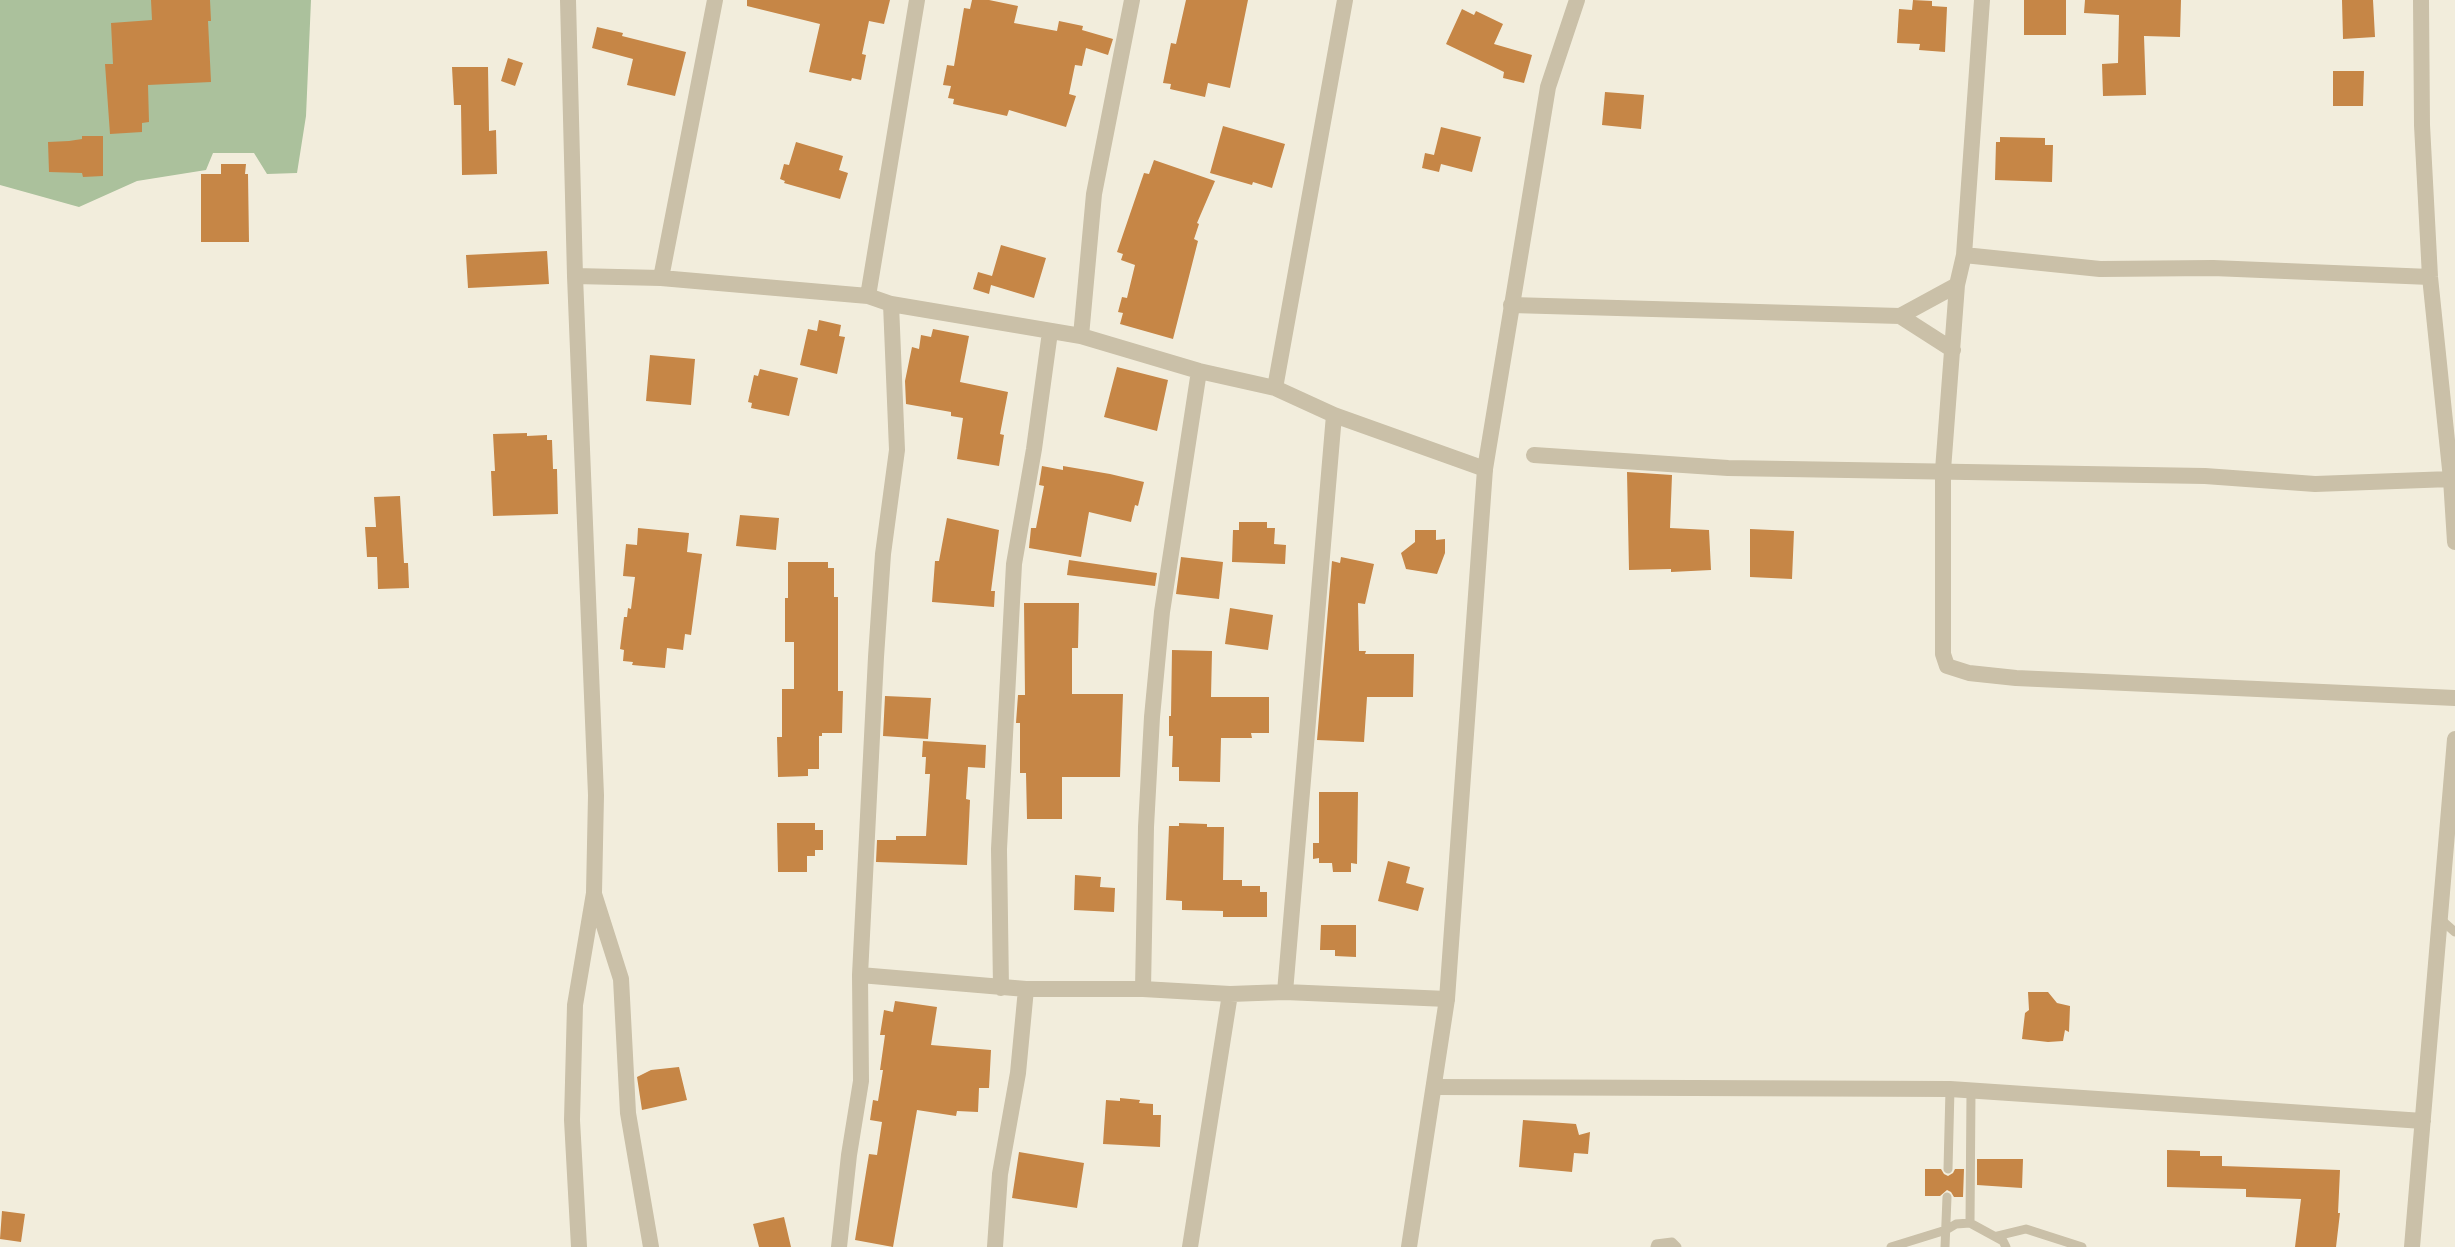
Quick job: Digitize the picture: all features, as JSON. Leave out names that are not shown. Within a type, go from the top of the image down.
[{"type":"street","points":[[568,0],[575,276],[596,795],[594,893],[575,1005],[572,1120],[579,1247]]},
{"type":"street","points":[[661,278],[715,0]]},
{"type":"street","points":[[868,296],[917,0]]},
{"type":"street","points":[[1081,336],[1094,194],[1132,0]]},
{"type":"street","points":[[1275,387],[1345,0]]},
{"type":"street","points":[[1409,1247],[1447,999],[1485,469],[1548,87],[1577,0]]},
{"type":"street","points":[[1982,0],[1964,255],[1957,285],[1943,470],[1943,654],[1947,666],[1969,673],[2016,678],[2455,698]]},
{"type":"street","points":[[2421,0],[2422,125],[2430,277],[2451,479],[2455,542]]},
{"type":"street","points":[[1964,255],[2100,269],[2213,268],[2430,277]]},
{"type":"street","points":[[575,276],[661,278],[868,296],[891,304],[1081,336],[1199,371],[1275,387],[1334,416],[1485,469]]},
{"type":"street","points":[[1511,305],[1900,316],[1957,285]]},
{"type":"street","points":[[839,1247],[861,1081],[860,975],[876,646],[883,554],[897,450],[891,304]]},
{"type":"street","points":[[1900,316],[1953,350]]},
{"type":"street","points":[[1001,988],[999,849],[1014,564],[1034,449],[1050,332]]},
{"type":"street","points":[[1143,989],[1146,827],[1152,717],[1162,612],[1199,371]]},
{"type":"street","points":[[1285,992],[1334,416]]},
{"type":"street","points":[[1534,455],[1728,468],[2205,476],[2314,484],[2451,479]]},
{"type":"street","points":[[2412,1247],[2455,739]]},
{"type":"street","points":[[594,893],[621,979],[628,1113],[651,1247]]},
{"type":"street","points":[[860,975],[1001,988],[1143,989],[1230,994],[1285,992],[1447,999]]},
{"type":"street","points":[[995,1247],[1000,1174],[1018,1073],[1026,989]]},
{"type":"street","points":[[1190,1247],[1230,994]]},
{"type":"street","points":[[1434,1086],[1950,1089],[2423,1121]]},
{"type":"lane","points":[[2439,918],[2455,932]]},
{"type":"lane","points":[[1948,1169],[1950,1089]]},
{"type":"lane","points":[[1970,1223],[1971,1092]]},
{"type":"lane","points":[[1945,1247],[1947,1197]]},
{"type":"lane","points":[[1891,1247],[1946,1230],[1956,1224],[1970,1223],[2005,1244]]},
{"type":"lane","points":[[2005,1244],[1997,1236],[2026,1229],[2082,1247]]},
{"type":"lane","points":[[1655,1247],[1672,1242],[1677,1247]]},
{"type":"green space","points":[[0,0],[311,0],[306,116],[297,173],[267,174],[254,153],[213,153],[206,170],[137,181],[79,207],[0,185]]},
{"type":"building","points":[[151,0],[210,0],[211,21],[208,21],[211,82],[148,85],[149,122],[142,123],[142,132],[110,134],[105,64],[113,64],[111,23],[152,20]]},
{"type":"building","points":[[747,0],[890,0],[884,24],[869,21],[862,54],[866,55],[861,80],[852,78],[851,81],[809,72],[820,24],[747,6]]},
{"type":"building","points":[[972,0],[989,0],[1018,6],[1014,23],[1057,31],[1059,21],[1083,26],[1082,30],[1113,39],[1108,55],[1086,48],[1082,66],[1075,65],[1069,94],[1076,96],[1066,127],[1009,110],[1007,116],[953,104],[954,99],[948,98],[951,86],[943,85],[947,65],[954,66],[964,8],[970,9]]},
{"type":"building","points":[[1186,0],[1248,0],[1230,88],[1208,83],[1205,97],[1170,89],[1171,84],[1163,83],[1171,43],[1176,44]]},
{"type":"building","points":[[1913,0],[1932,1],[1932,6],[1947,7],[1945,52],[1919,50],[1920,44],[1897,43],[1899,9],[1912,10]]},
{"type":"building","points":[[2024,0],[2066,0],[2066,35],[2024,35]]},
{"type":"building","points":[[2085,0],[2181,0],[2180,37],[2144,36],[2146,95],[2103,96],[2102,64],[2118,63],[2119,15],[2084,13]]},
{"type":"building","points":[[2342,0],[2373,0],[2375,37],[2343,39]]},
{"type":"building","points":[[1462,9],[1474,15],[1476,11],[1503,24],[1494,44],[1532,55],[1524,83],[1503,78],[1504,72],[1446,44]]},
{"type":"building","points":[[597,27],[623,33],[622,36],[686,52],[675,96],[627,85],[633,59],[592,48]]},
{"type":"building","points":[[508,58],[523,63],[515,86],[501,81]]},
{"type":"building","points":[[452,67],[488,67],[489,131],[496,130],[497,174],[462,175],[461,105],[454,105]]},
{"type":"building","points":[[2333,71],[2364,71],[2363,106],[2333,106]]},
{"type":"building","points":[[1605,92],[1644,95],[1641,129],[1602,125]]},
{"type":"building","points":[[1223,126],[1285,144],[1272,188],[1210,173]]},
{"type":"building","points":[[1441,127],[1481,137],[1472,172],[1441,164],[1439,172],[1422,168],[1425,153],[1434,155]]},
{"type":"building","points":[[82,136],[103,136],[103,176],[83,177],[82,173],[49,172],[48,142],[82,139]]},
{"type":"building","points":[[2000,137],[2045,138],[2045,145],[2053,145],[2052,182],[1995,180],[1996,142],[2000,142]]},
{"type":"building","points":[[796,142],[843,156],[839,170],[848,173],[840,199],[784,183],[785,181],[780,179],[784,164],[789,165]]},
{"type":"building","points":[[1154,160],[1215,181],[1197,223],[1199,224],[1194,239],[1198,241],[1173,339],[1120,324],[1123,313],[1118,312],[1122,297],[1127,298],[1135,265],[1121,260],[1123,254],[1117,252],[1144,173],[1149,174]]},
{"type":"building","points":[[221,164],[246,164],[249,242],[201,242],[201,174],[221,174]]},
{"type":"building","points":[[1001,245],[1046,258],[1034,298],[991,285],[989,294],[973,289],[978,272],[992,276]]},
{"type":"building","points":[[547,251],[549,284],[468,288],[466,255]]},
{"type":"building","points":[[819,320],[841,325],[839,336],[845,337],[837,374],[800,365],[808,329],[817,331]]},
{"type":"building","points":[[933,329],[969,336],[960,382],[1008,392],[1000,434],[1004,435],[999,466],[957,459],[963,418],[951,416],[951,412],[906,404],[905,381],[912,347],[919,349],[921,335],[931,337]]},
{"type":"building","points":[[650,355],[695,359],[691,405],[646,401]]},
{"type":"building","points":[[1117,367],[1168,380],[1157,431],[1104,417]]},
{"type":"building","points":[[760,369],[798,378],[789,416],[751,408],[752,403],[748,402],[754,375],[758,376]]},
{"type":"building","points":[[527,433],[527,436],[547,435],[547,440],[552,440],[553,469],[557,469],[558,514],[493,516],[491,471],[495,471],[493,434]]},
{"type":"building","points":[[1042,466],[1063,470],[1063,466],[1144,482],[1131,522],[1089,512],[1081,557],[1029,548],[1031,528],[1036,528],[1044,486],[1039,485]]},
{"type":"building","points":[[1627,472],[1672,475],[1670,528],[1709,530],[1711,570],[1671,572],[1671,569],[1629,570]]},
{"type":"building","points":[[400,496],[404,563],[408,563],[409,588],[378,589],[377,557],[367,557],[365,527],[376,527],[374,497]]},
{"type":"building","points":[[740,515],[779,518],[776,550],[736,546]]},
{"type":"building","points":[[947,518],[999,530],[991,591],[995,591],[994,607],[932,602],[935,561],[939,561]]},
{"type":"building","points":[[1239,522],[1267,522],[1267,528],[1275,528],[1274,544],[1286,545],[1285,564],[1232,562],[1233,530],[1239,530]]},
{"type":"building","points":[[638,528],[689,533],[687,552],[702,554],[691,635],[685,634],[683,650],[667,648],[665,668],[632,665],[633,662],[623,661],[624,650],[620,649],[624,617],[627,617],[628,608],[631,609],[635,577],[623,576],[626,544],[637,545]]},
{"type":"building","points":[[1750,529],[1794,531],[1792,579],[1750,577]]},
{"type":"building","points":[[1415,530],[1436,530],[1436,540],[1445,539],[1445,553],[1437,574],[1406,569],[1401,553],[1415,542]]},
{"type":"building","points":[[1181,557],[1223,562],[1219,599],[1176,594]]},
{"type":"building","points":[[1341,557],[1374,564],[1365,604],[1358,603],[1359,651],[1366,651],[1365,654],[1414,654],[1413,697],[1367,697],[1364,742],[1317,740],[1332,561],[1340,563]]},
{"type":"building","points":[[1069,560],[1157,573],[1155,586],[1067,575]]},
{"type":"building","points":[[788,562],[828,562],[828,568],[834,568],[834,597],[838,597],[838,691],[843,691],[842,733],[822,733],[822,736],[819,736],[819,769],[808,769],[808,776],[778,777],[777,737],[782,737],[782,689],[794,689],[794,642],[785,642]]},
{"type":"building","points":[[1024,603],[1079,603],[1078,648],[1072,648],[1072,694],[1123,694],[1120,777],[1062,777],[1062,819],[1027,819],[1026,773],[1020,773],[1020,723],[1016,723],[1018,695],[1025,695]]},
{"type":"building","points":[[1230,608],[1273,615],[1268,650],[1225,644]]},
{"type":"building","points":[[1172,650],[1212,651],[1211,697],[1269,697],[1269,733],[1251,733],[1252,738],[1221,738],[1220,782],[1179,781],[1179,767],[1172,767],[1173,736],[1169,736],[1169,716],[1171,716]]},
{"type":"building","points":[[885,696],[931,698],[928,739],[883,736]]},
{"type":"building","points":[[923,741],[986,745],[985,768],[968,767],[966,799],[970,800],[967,865],[876,862],[877,840],[896,840],[896,836],[926,836],[930,774],[925,774],[926,757],[922,757]]},
{"type":"building","points":[[1319,792],[1358,792],[1357,864],[1351,863],[1351,872],[1333,872],[1332,863],[1319,863],[1319,858],[1313,859],[1313,843],[1319,843]]},
{"type":"building","points":[[777,823],[815,823],[815,830],[823,830],[823,850],[815,850],[815,856],[807,856],[807,872],[778,872]]},
{"type":"building","points":[[1179,823],[1224,827],[1223,880],[1242,880],[1242,886],[1260,886],[1260,892],[1267,892],[1267,917],[1223,917],[1223,911],[1182,910],[1182,901],[1166,900],[1169,826],[1179,826]]},
{"type":"building","points":[[1388,861],[1410,867],[1406,883],[1424,888],[1418,911],[1378,901]]},
{"type":"building","points":[[1075,875],[1101,877],[1100,887],[1115,888],[1114,912],[1074,910]]},
{"type":"building","points":[[1321,925],[1356,925],[1356,957],[1335,956],[1335,950],[1320,950]]},
{"type":"building","points":[[2028,992],[2048,992],[2057,1003],[2070,1006],[2069,1032],[2065,1030],[2063,1041],[2022,1039],[2025,1013],[2029,1010]]},
{"type":"building","points":[[895,1001],[937,1007],[931,1045],[991,1050],[989,1088],[979,1088],[978,1112],[957,1111],[956,1116],[917,1110],[893,1247],[855,1240],[869,1154],[877,1155],[882,1122],[870,1120],[873,1100],[878,1101],[883,1070],[880,1070],[885,1035],[880,1035],[884,1010],[893,1012]]},
{"type":"building","points":[[679,1067],[687,1100],[642,1110],[637,1077],[651,1070]]},
{"type":"building","points":[[1120,1098],[1153,1104],[1153,1115],[1161,1115],[1160,1147],[1103,1144],[1106,1100],[1120,1101]]},
{"type":"building","points":[[1523,1120],[1576,1124],[1579,1135],[1590,1132],[1588,1154],[1574,1153],[1572,1172],[1519,1167]]},
{"type":"building","points":[[2167,1150],[2200,1151],[2200,1156],[2222,1156],[2222,1166],[2340,1170],[2338,1213],[2340,1213],[2336,1247],[2295,1247],[2301,1199],[2246,1197],[2246,1189],[2167,1187]]},
{"type":"building","points":[[1019,1152],[1084,1163],[1077,1208],[1012,1198]]},
{"type":"building","points":[[1977,1159],[2023,1159],[2022,1188],[1977,1185]]},
{"type":"building","points":[[1925,1169],[1941,1169],[1948,1176],[1955,1169],[1964,1169],[1963,1197],[1954,1197],[1947,1190],[1940,1196],[1925,1196]]},
{"type":"building","points":[[2,1211],[25,1214],[21,1242],[0,1239]]},
{"type":"building","points":[[784,1217],[791,1247],[759,1247],[753,1224]]}]
